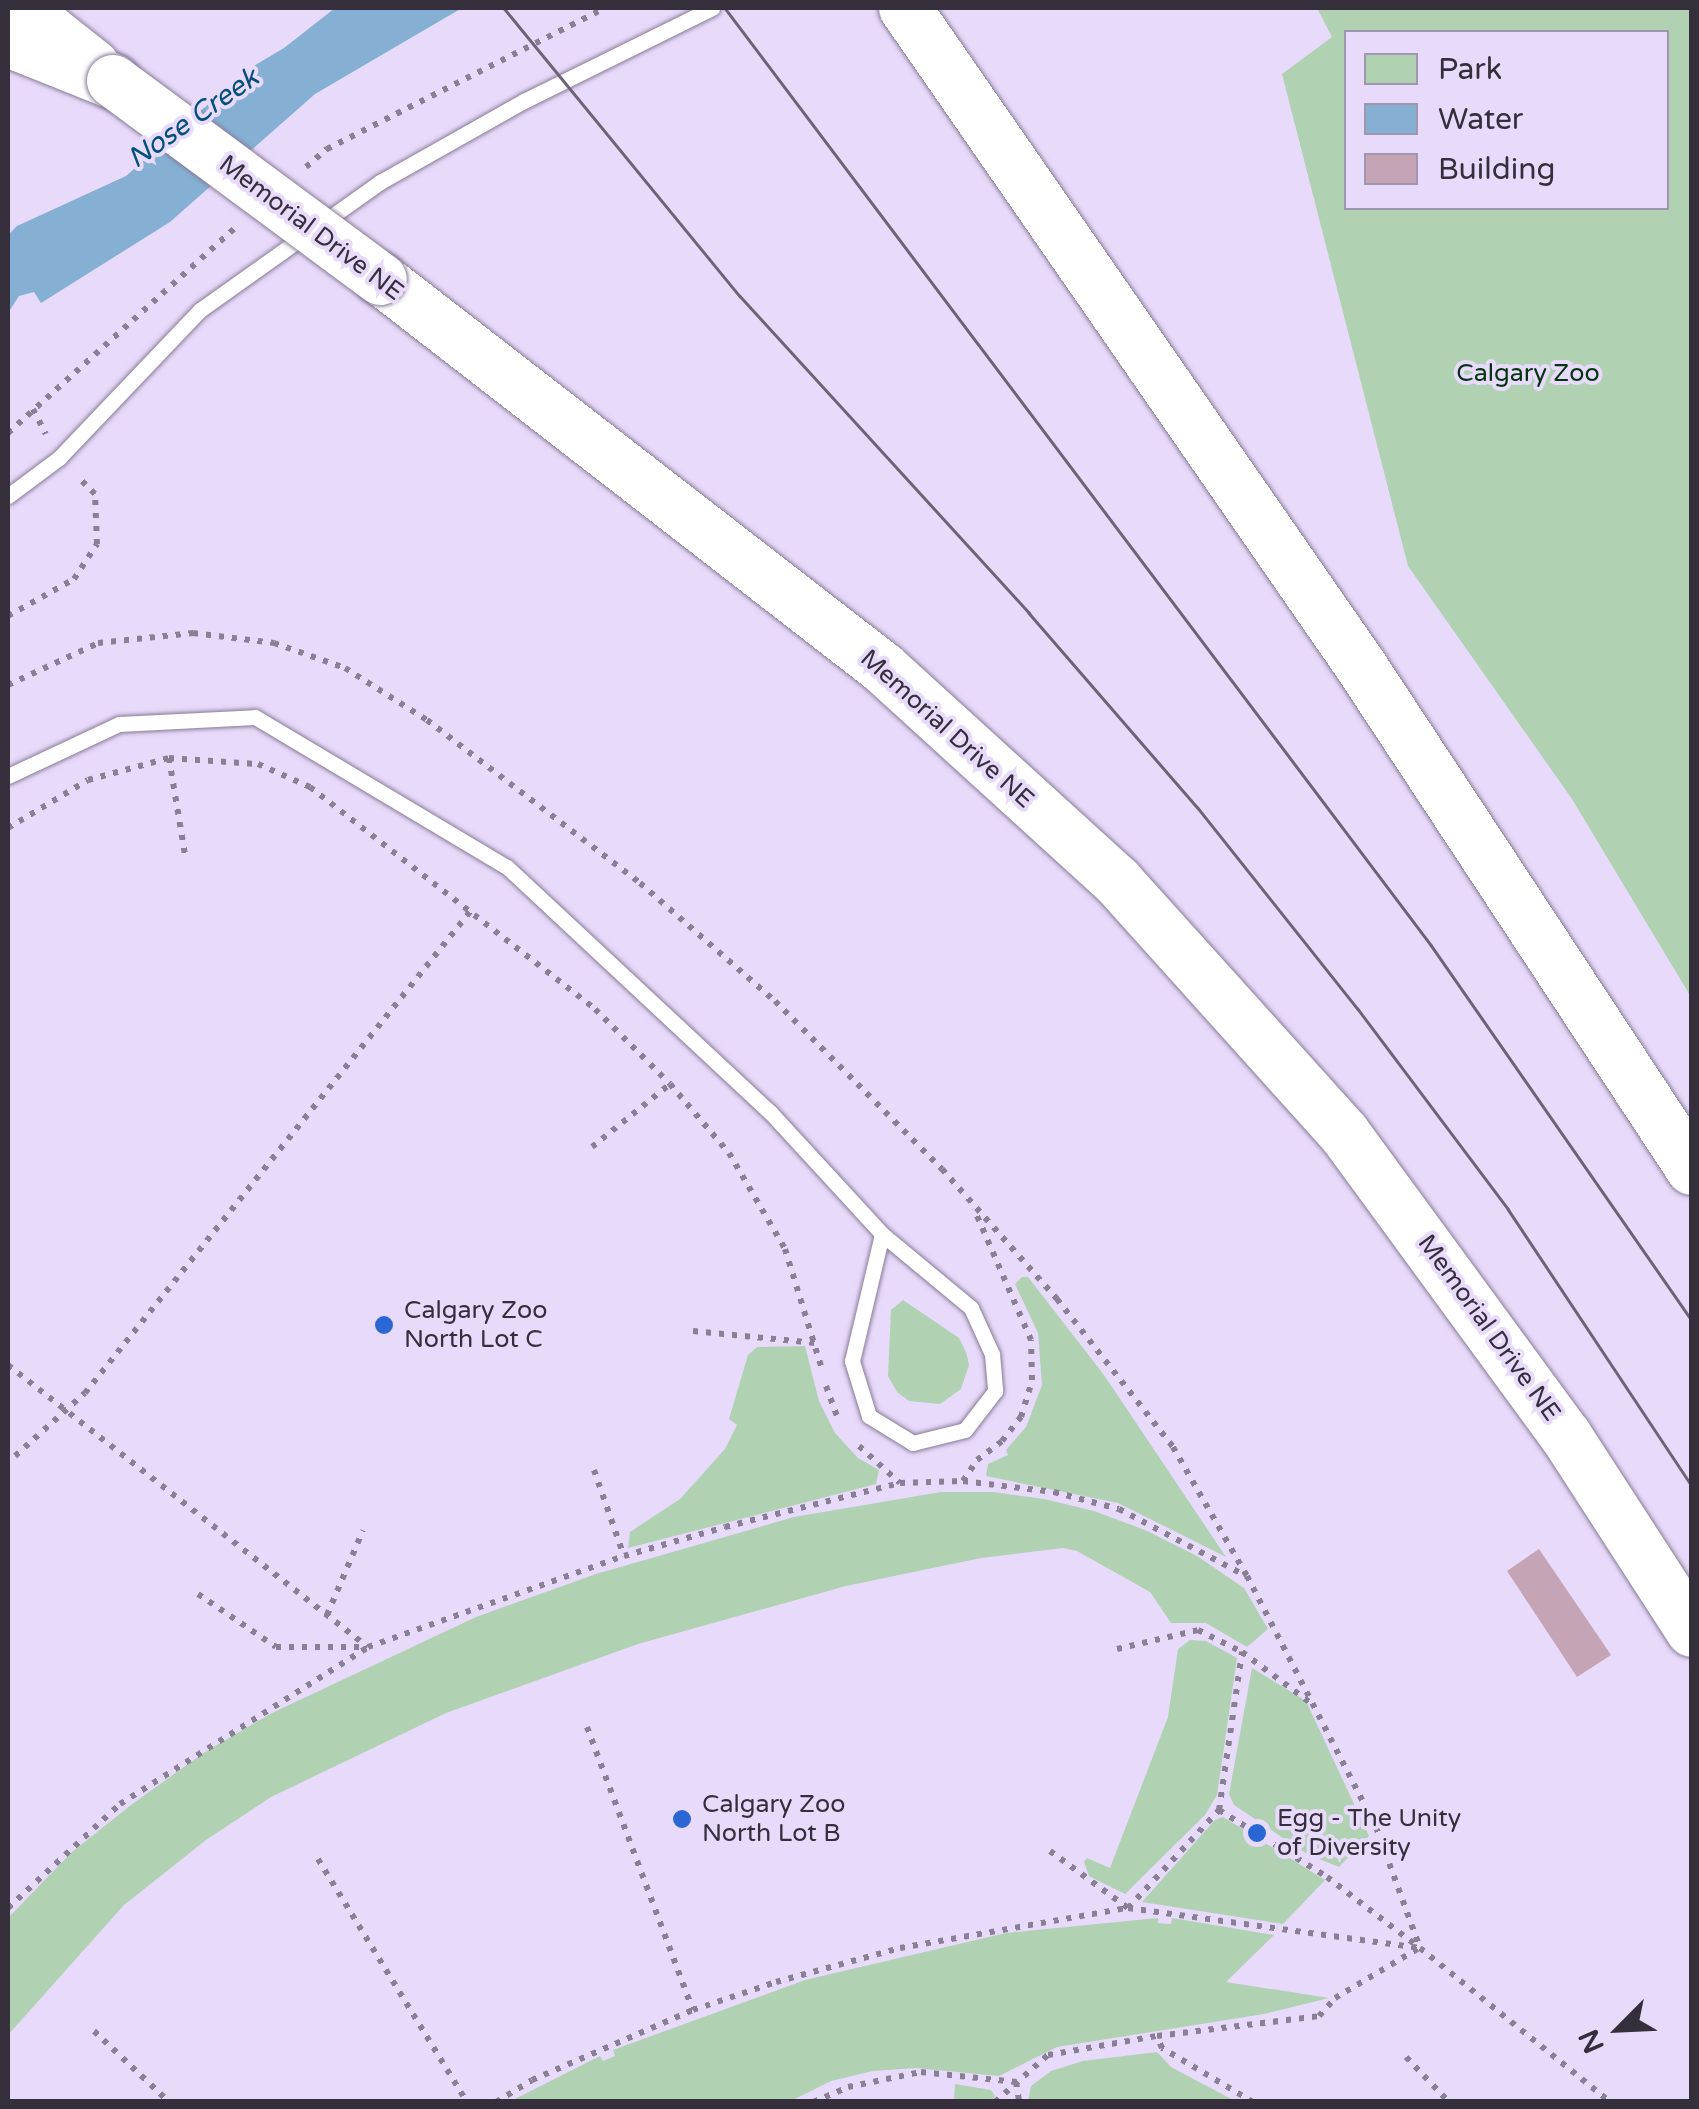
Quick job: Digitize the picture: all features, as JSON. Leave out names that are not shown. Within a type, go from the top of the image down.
[{"type":"highway","name":"Memorial Drive NE","points":[[21,8],[112,81],[381,279],[883,668],[1118,882],[1344,1134],[1566,1436],[1692,1631]]},
{"type":"highway","points":[[910,16],[1361,666],[1692,1169]]},
{"type":"highway","points":[[8,39],[112,81]]},
{"type":"lane","points":[[8,496],[59,458],[200,310],[380,182],[524,101],[712,8]]},
{"type":"lane","points":[[8,776],[119,724],[255,717],[507,866],[770,1112],[882,1234],[971,1308],[992,1354],[995,1391],[965,1430],[913,1443],[869,1416],[852,1361],[882,1234]]},
{"type":"path","points":[[8,616],[74,578],[98,544],[94,494],[59,458],[33,409]]},
{"type":"path","points":[[8,828],[88,780],[169,758],[258,764],[310,787],[472,909],[595,1009],[670,1084],[729,1154],[785,1249],[831,1406],[840,1420]]},
{"type":"path","points":[[169,758],[184,856]]},
{"type":"path","points":[[15,1456],[85,1393],[472,909]]},
{"type":"path","points":[[592,1146],[670,1084]]},
{"type":"path","points":[[694,1331],[815,1343]]},
{"type":"path","points":[[8,1365],[368,1647]]},
{"type":"path","points":[[848,1434],[900,1483]]},
{"type":"path","points":[[594,1470],[624,1556]]},
{"type":"path","points":[[8,1908],[120,1804],[368,1647],[624,1556],[900,1483],[963,1481],[1054,1492],[1119,1509],[1246,1576]]},
{"type":"path","points":[[327,1615],[363,1530]]},
{"type":"path","points":[[198,1594],[276,1647],[368,1647]]},
{"type":"path","points":[[1117,1649],[1198,1630],[1242,1652],[1313,1705]]},
{"type":"path","points":[[1128,1908],[1219,1810],[1242,1652]]},
{"type":"path","points":[[587,1727],[694,2010]]},
{"type":"path","points":[[1219,1810],[1327,1876],[1610,2102]]},
{"type":"path","points":[[1376,1827],[1420,1948]]},
{"type":"path","points":[[1050,1851],[1128,1908]]},
{"type":"path","points":[[318,1859],[466,2102]]},
{"type":"path","points":[[496,2102],[532,2080],[694,2010],[776,1982],[900,1948],[1128,1908],[1420,1948]]},
{"type":"path","points":[[995,2102],[1048,2055],[1157,2036],[1319,2016],[1335,1998],[1420,1948]]},
{"type":"path","points":[[94,2031],[168,2102]]},
{"type":"path","points":[[1157,2036],[1162,2048],[1253,2102]]},
{"type":"path","points":[[1406,2057],[1449,2102]]},
{"type":"path","points":[[812,2102],[848,2087],[921,2072],[1016,2082]]},
{"type":"path","points":[[1016,2082],[1019,2102]]},
{"type":"green space","name":"Calgary Zoo","points":[[1317,8],[1691,8],[1691,997],[1572,799],[1408,566],[1282,74],[1332,37]]},
{"type":"green space","points":[[1028,1277],[1104,1375],[1226,1557],[1118,1503],[986,1476],[988,1464],[1008,1455],[1006,1450],[1026,1427],[1042,1385],[1038,1333],[1015,1284]]},
{"type":"green space","points":[[903,1300],[959,1338],[966,1352],[969,1365],[961,1389],[940,1404],[909,1401],[897,1392],[888,1376],[891,1310]]},
{"type":"green space","points":[[805,1346],[819,1401],[835,1433],[858,1458],[879,1470],[876,1484],[628,1548],[630,1532],[680,1499],[725,1449],[737,1425],[729,1419],[748,1355],[757,1347]]},
{"type":"green space","points":[[941,1492],[993,1492],[1044,1499],[1094,1511],[1145,1530],[1197,1556],[1244,1588],[1268,1629],[1247,1647],[1206,1623],[1171,1623],[1150,1592],[1077,1551],[1063,1548],[981,1558],[846,1586],[638,1644],[446,1713],[271,1797],[206,1840],[124,1905],[8,2035],[8,1918],[72,1852],[131,1805],[205,1752],[272,1713],[476,1617],[596,1574],[794,1517]]},
{"type":"green space","points":[[1190,1640],[1206,1641],[1237,1658],[1217,1795],[1205,1815],[1125,1894],[1089,1876],[1084,1862],[1087,1858],[1110,1868],[1168,1717],[1178,1649]]},
{"type":"green space","points":[[1252,1668],[1306,1701],[1369,1836],[1339,1867],[1307,1854],[1234,1805],[1229,1794]]},
{"type":"green space","points":[[1223,1817],[1325,1880],[1283,1924],[1142,1902],[1215,1820]]},
{"type":"green space","points":[[1158,1918],[1158,1923],[1171,1924],[1172,1918],[1274,1935],[1226,1982],[1329,1998],[1264,2014],[1057,2047],[999,2076],[916,2068],[873,2071],[831,2081],[791,2101],[511,2101],[600,2056],[603,2061],[615,2056],[613,2050],[805,1980],[1006,1933]]},
{"type":"green space","points":[[1157,2052],[1171,2067],[1235,2101],[1028,2101],[1031,2086],[1051,2071],[1083,2061]]},
{"type":"green space","points":[[955,2084],[991,2090],[995,2096],[992,2101],[954,2101]]},
{"type":"water","name":"Nose Creek","points":[[335,8],[462,8],[315,94],[170,222],[41,303],[34,292],[19,296],[8,313],[8,235],[17,226],[126,176],[250,68],[284,48]]},
{"type":"building","points":[[1539,1549],[1611,1655],[1577,1677],[1507,1571]]},
{"type":"tram line","points":[[504,8],[740,296],[1029,613],[1198,808],[1358,1009],[1508,1209],[1692,1486]]},
{"type":"tram line","points":[[725,8],[1431,945],[1692,1321]]},
{"type":"place","name":"Calgary Zoo North Lot C","points":[[384,1325]]},
{"type":"place","name":"Calgary Zoo North Lot B","points":[[682,1819]]},
{"type":"place","name":"Egg - The Unity of Diversity","points":[[1257,1833]]}]
